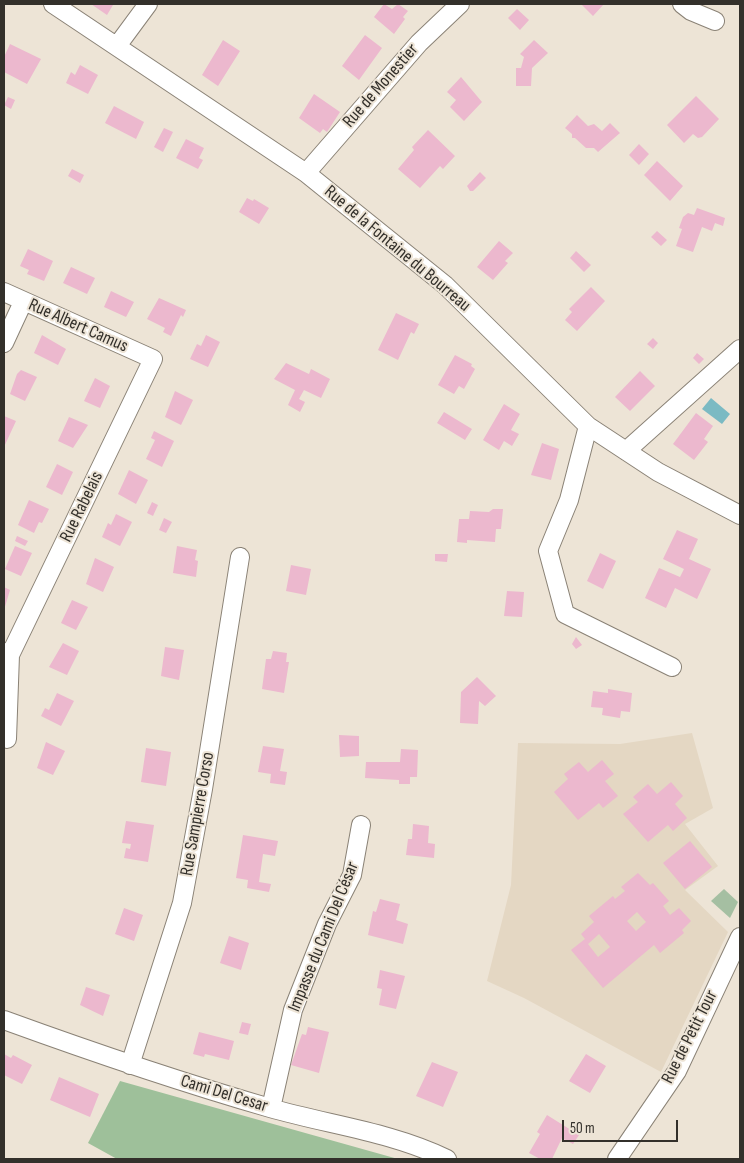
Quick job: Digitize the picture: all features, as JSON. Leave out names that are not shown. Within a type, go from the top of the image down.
[{"type":"street","name":"Rue de la Fontaine du Bourreau","points":[[53,4],[306,173],[444,285],[588,426],[658,472],[740,515]]},
{"type":"street","points":[[117,46],[148,4]]},
{"type":"street","name":"Rue de Monestier","points":[[306,173],[419,43],[460,4]]},
{"type":"street","points":[[682,4],[691,11],[715,21]]},
{"type":"street","name":"Rue Albert Camus","points":[[4,292],[153,359]]},
{"type":"street","points":[[4,343],[23,302]]},
{"type":"street","points":[[626,451],[740,349]]},
{"type":"street","name":"Rue Rabelais","points":[[7,739],[7,654],[153,359]]},
{"type":"street","points":[[588,426],[569,500],[548,551],[565,614],[672,667]]},
{"type":"street","name":"Rue Sampierre Corso","points":[[130,1065],[182,903],[205,779],[240,556]]},
{"type":"street","name":"Impasse du Cami Del César","points":[[271,1108],[293,1010],[327,924],[352,874],[361,825]]},
{"type":"street","name":"Rue de Petit Tour","points":[[617,1159],[677,1070],[740,937]]},
{"type":"street","name":"Cami Del Cesar","points":[[4,1020],[130,1065],[271,1108],[420,1146],[447,1159]]},
{"type":"shaded area","points":[[692,733],[713,808],[685,824],[718,866],[685,890],[728,932],[661,1072],[524,998],[487,981],[511,885],[518,743],[620,744]]},
{"type":"green space","points":[[724,889],[738,902],[730,918],[711,901]]},
{"type":"green space","points":[[120,1081],[398,1159],[117,1159],[88,1143]]},
{"type":"water","points":[[711,398],[730,414],[722,424],[702,409]]},
{"type":"building","points":[[91,4],[111,4],[113,5],[107,15]]},
{"type":"building","points":[[384,4],[392,9],[398,4],[408,11],[403,17],[405,19],[394,34],[374,17]]},
{"type":"building","points":[[581,4],[604,4],[593,16]]},
{"type":"building","points":[[517,9],[529,20],[520,30],[508,18]]},
{"type":"building","points":[[365,35],[382,48],[359,80],[342,66]]},
{"type":"building","points":[[223,40],[240,51],[218,86],[202,75]]},
{"type":"building","points":[[534,40],[548,53],[532,68],[531,86],[516,86],[516,68],[521,68],[524,57],[520,54]]},
{"type":"building","points":[[10,44],[41,59],[27,84],[4,72],[4,57]]},
{"type":"building","points":[[80,65],[98,75],[88,94],[66,83],[71,72],[75,75]]},
{"type":"building","points":[[461,77],[482,102],[464,121],[450,107],[456,100],[447,92]]},
{"type":"building","points":[[314,94],[340,112],[327,132],[323,129],[320,133],[299,118]]},
{"type":"building","points":[[696,96],[719,119],[702,137],[698,138],[693,134],[684,143],[667,125]]},
{"type":"building","points":[[8,97],[15,100],[11,109],[4,105]]},
{"type":"building","points":[[114,106],[144,122],[136,139],[105,123]]},
{"type":"building","points":[[577,115],[588,126],[594,124],[602,131],[610,123],[620,133],[598,152],[594,148],[586,148],[575,138],[572,138],[572,134],[565,128]]},
{"type":"building","points":[[164,128],[173,132],[163,152],[154,147]]},
{"type":"building","points":[[428,130],[455,156],[443,169],[440,166],[420,188],[398,169],[414,150],[412,147]]},
{"type":"building","points":[[186,139],[204,148],[199,158],[203,160],[198,169],[176,158]]},
{"type":"building","points":[[639,144],[649,154],[639,165],[629,155]]},
{"type":"building","points":[[657,161],[683,186],[670,201],[644,175]]},
{"type":"building","points":[[72,169],[84,175],[80,183],[68,176]]},
{"type":"building","points":[[480,172],[486,178],[473,191],[470,191],[467,186]]},
{"type":"building","points":[[247,198],[253,201],[254,199],[269,208],[259,224],[239,212]]},
{"type":"building","points":[[697,208],[725,218],[723,226],[715,223],[712,231],[702,227],[693,252],[676,246],[682,229],[679,228],[683,217],[688,213],[694,215]]},
{"type":"building","points":[[657,231],[667,240],[661,246],[651,237]]},
{"type":"building","points":[[499,241],[513,253],[505,261],[508,263],[493,280],[477,267]]},
{"type":"building","points":[[28,249],[53,261],[44,281],[27,274],[29,270],[20,266]]},
{"type":"building","points":[[576,251],[591,265],[584,272],[570,258]]},
{"type":"building","points":[[71,267],[95,278],[87,294],[63,283]]},
{"type":"building","points":[[591,287],[605,301],[577,331],[565,320],[572,312],[569,309]]},
{"type":"building","points":[[111,291],[134,302],[126,317],[104,307]]},
{"type":"building","points":[[159,298],[186,310],[183,317],[181,315],[171,336],[163,332],[165,328],[147,319]]},
{"type":"building","points":[[396,313],[419,324],[414,334],[411,332],[398,360],[378,350]]},
{"type":"building","points":[[42,335],[66,349],[58,365],[34,353]]},
{"type":"building","points":[[206,335],[220,342],[208,367],[190,359],[197,344],[201,346]]},
{"type":"building","points":[[653,338],[658,343],[653,349],[647,344]]},
{"type":"building","points":[[697,353],[704,359],[699,364],[693,358]]},
{"type":"building","points":[[455,355],[472,364],[471,366],[475,369],[464,389],[459,386],[454,394],[438,385]]},
{"type":"building","points":[[286,363],[309,374],[311,369],[330,379],[321,398],[304,390],[299,399],[305,402],[300,412],[288,405],[295,390],[274,379]]},
{"type":"building","points":[[21,370],[37,377],[25,401],[10,394],[17,374]]},
{"type":"building","points":[[640,371],[655,386],[630,411],[615,397]]},
{"type":"building","points":[[95,378],[110,386],[100,408],[84,401]]},
{"type":"building","points":[[175,391],[193,400],[181,425],[165,417]]},
{"type":"building","points":[[504,404],[520,414],[511,430],[519,434],[512,446],[504,441],[499,450],[483,440]]},
{"type":"building","points":[[444,412],[472,429],[465,440],[437,423]]},
{"type":"building","points":[[696,413],[713,426],[704,439],[708,442],[694,460],[673,444]]},
{"type":"building","points":[[4,416],[16,421],[4,447]]},
{"type":"building","points":[[69,417],[88,425],[73,448],[58,441]]},
{"type":"building","points":[[154,431],[174,441],[162,467],[146,459],[155,440],[151,438]]},
{"type":"building","points":[[542,443],[559,449],[551,480],[531,475]]},
{"type":"building","points":[[57,464],[73,472],[62,495],[46,487]]},
{"type":"building","points":[[129,470],[148,480],[136,504],[118,494]]},
{"type":"building","points":[[29,500],[49,509],[42,523],[39,522],[34,533],[18,525]]},
{"type":"building","points":[[152,502],[158,505],[153,516],[147,513]]},
{"type":"building","points":[[493,509],[503,509],[501,529],[496,529],[495,542],[467,540],[467,543],[457,542],[459,519],[469,519],[470,511],[489,512]]},
{"type":"building","points":[[116,514],[132,522],[120,546],[102,537],[108,523],[111,525]]},
{"type":"building","points":[[164,518],[172,522],[166,533],[159,530]]},
{"type":"building","points":[[677,530],[698,539],[689,559],[711,569],[697,599],[675,588],[666,608],[645,598],[659,568],[680,577],[684,569],[663,559]]},
{"type":"building","points":[[17,536],[28,541],[25,546],[15,541]]},
{"type":"building","points":[[15,546],[32,553],[21,576],[5,569]]},
{"type":"building","points":[[177,546],[197,550],[195,560],[198,561],[196,577],[173,573]]},
{"type":"building","points":[[600,553],[616,561],[603,589],[587,581]]},
{"type":"building","points":[[435,554],[448,554],[447,562],[435,561]]},
{"type":"building","points":[[95,558],[114,567],[103,592],[86,584]]},
{"type":"building","points":[[291,565],[311,569],[306,595],[286,591]]},
{"type":"building","points":[[4,587],[10,590],[4,610]]},
{"type":"building","points":[[507,591],[524,592],[522,617],[504,616]]},
{"type":"building","points":[[72,600],[88,607],[76,630],[61,623]]},
{"type":"building","points":[[576,637],[582,645],[576,649],[572,644]]},
{"type":"building","points":[[63,643],[79,651],[67,675],[49,667]]},
{"type":"building","points":[[165,647],[184,650],[179,680],[161,676]]},
{"type":"building","points":[[273,651],[287,653],[286,662],[289,662],[284,693],[262,689],[266,659],[271,659]]},
{"type":"building","points":[[477,677],[496,696],[485,706],[479,701],[478,724],[460,723],[461,692]]},
{"type":"building","points":[[608,689],[632,693],[630,712],[621,711],[620,718],[602,715],[603,708],[591,707],[593,691],[608,693]]},
{"type":"building","points":[[57,693],[74,701],[61,726],[41,716],[45,708],[49,710]]},
{"type":"building","points":[[339,735],[359,736],[359,756],[340,757]]},
{"type":"building","points":[[46,742],[65,751],[53,775],[37,768]]},
{"type":"building","points":[[263,746],[284,749],[280,771],[287,772],[285,785],[270,783],[271,774],[258,772]]},
{"type":"building","points":[[146,748],[171,752],[166,786],[141,782]]},
{"type":"building","points":[[401,749],[418,750],[417,777],[410,777],[410,784],[399,784],[399,780],[365,778],[366,762],[400,762]]},
{"type":"building","points":[[602,760],[614,774],[605,781],[618,796],[603,808],[599,803],[578,820],[554,792],[568,779],[564,774],[579,762],[588,772]]},
{"type":"building","points":[[671,782],[683,796],[675,804],[687,818],[673,831],[668,825],[648,842],[623,814],[638,802],[633,797],[648,784],[657,794]]},
{"type":"building","points":[[126,821],[154,825],[148,862],[124,858],[126,848],[130,849],[131,844],[122,843]]},
{"type":"building","points":[[413,824],[429,826],[428,843],[435,844],[434,858],[406,855],[408,839],[412,839]]},
{"type":"building","points":[[243,835],[278,841],[275,856],[263,854],[259,882],[271,884],[269,892],[247,888],[248,880],[236,878]]},
{"type":"building","points":[[690,841],[712,867],[685,889],[663,863]]},
{"type":"building","points":[[638,873],[650,885],[653,883],[669,901],[663,906],[670,915],[679,908],[691,921],[682,930],[684,933],[660,953],[654,945],[603,988],[571,950],[585,939],[581,934],[594,922],[589,916],[613,896],[615,899],[625,891],[621,887]],"holes":[[[637,912],[646,922],[636,931],[627,921]],[[599,934],[610,947],[598,957],[588,944]]]},
{"type":"building","points":[[380,899],[400,904],[396,920],[408,924],[403,944],[368,935],[373,911],[376,912]]},
{"type":"building","points":[[124,908],[143,915],[134,941],[115,934]]},
{"type":"building","points":[[229,936],[249,943],[241,970],[220,963]]},
{"type":"building","points":[[380,970],[405,976],[396,1009],[379,1005],[382,989],[377,988]]},
{"type":"building","points":[[86,987],[110,995],[103,1016],[80,1005]]},
{"type":"building","points":[[242,1022],[251,1024],[248,1035],[239,1033]]},
{"type":"building","points":[[308,1027],[329,1032],[319,1073],[291,1065],[302,1034],[306,1035]]},
{"type":"building","points":[[199,1032],[234,1041],[229,1060],[205,1054],[204,1057],[193,1054]]},
{"type":"building","points":[[4,1054],[11,1058],[13,1055],[32,1065],[22,1084],[4,1075]]},
{"type":"building","points":[[586,1054],[606,1066],[590,1093],[569,1081]]},
{"type":"building","points":[[432,1062],[458,1072],[443,1107],[416,1096]]},
{"type":"building","points":[[59,1077],[99,1094],[90,1117],[50,1100]]},
{"type":"building","points":[[547,1115],[579,1135],[573,1144],[562,1138],[552,1159],[540,1159],[529,1153],[540,1134],[537,1132]]}]
